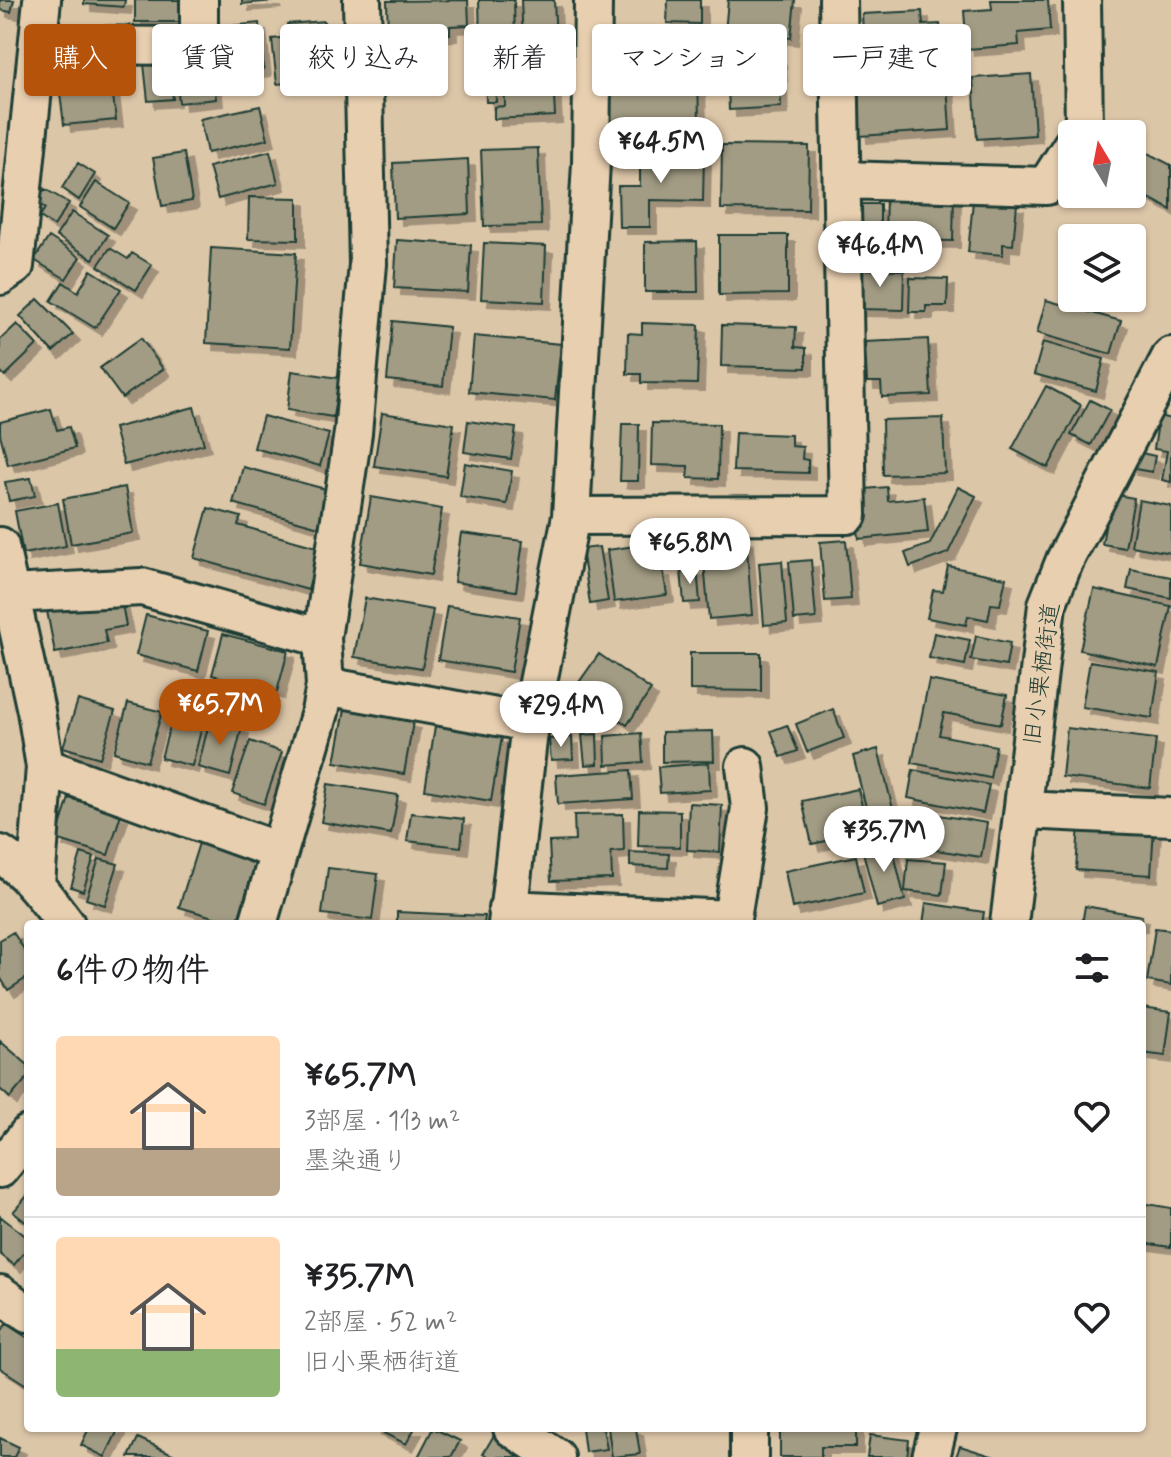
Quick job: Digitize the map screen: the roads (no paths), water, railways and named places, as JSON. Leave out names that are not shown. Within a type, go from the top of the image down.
[{"type":"street","points":[[40,24],[42,0]]},
{"type":"street","points":[[136,46],[199,46],[199,0]]},
{"type":"street","points":[[259,920],[325,686],[322,638],[353,433],[368,264],[362,0]]},
{"type":"street","points":[[593,0],[591,163],[571,516],[530,723],[507,917],[675,920]]},
{"type":"street","points":[[571,516],[848,515],[838,0]]},
{"type":"street","points":[[1082,0],[1084,120]]},
{"type":"street","points":[[0,276],[15,266],[33,96]]},
{"type":"street","points":[[842,180],[1046,186],[1058,167]]},
{"type":"street","name":"旧小栗栖街道","points":[[1010,920],[1047,605],[1065,560],[1159,403],[1171,356]]},
{"type":"street","points":[[0,546],[5,591],[36,711],[45,767],[36,884]]},
{"type":"street","points":[[5,591],[142,587],[322,638]]},
{"type":"street","points":[[325,686],[530,723]]},
{"type":"street","points":[[731,920],[750,808],[745,766]]},
{"type":"street","points":[[45,767],[278,851]]},
{"type":"street","points":[[1024,810],[1171,817]]},
{"type":"street","points":[[0,854],[36,884],[63,920]]},
{"type":"street","points":[[0,1169],[24,1139]]},
{"type":"street","points":[[0,1294],[24,1311]]},
{"type":"street","points":[[518,1432],[556,1457]]},
{"type":"street","points":[[749,1432],[749,1457]]},
{"type":"street","points":[[931,1457],[937,1432]]}]
